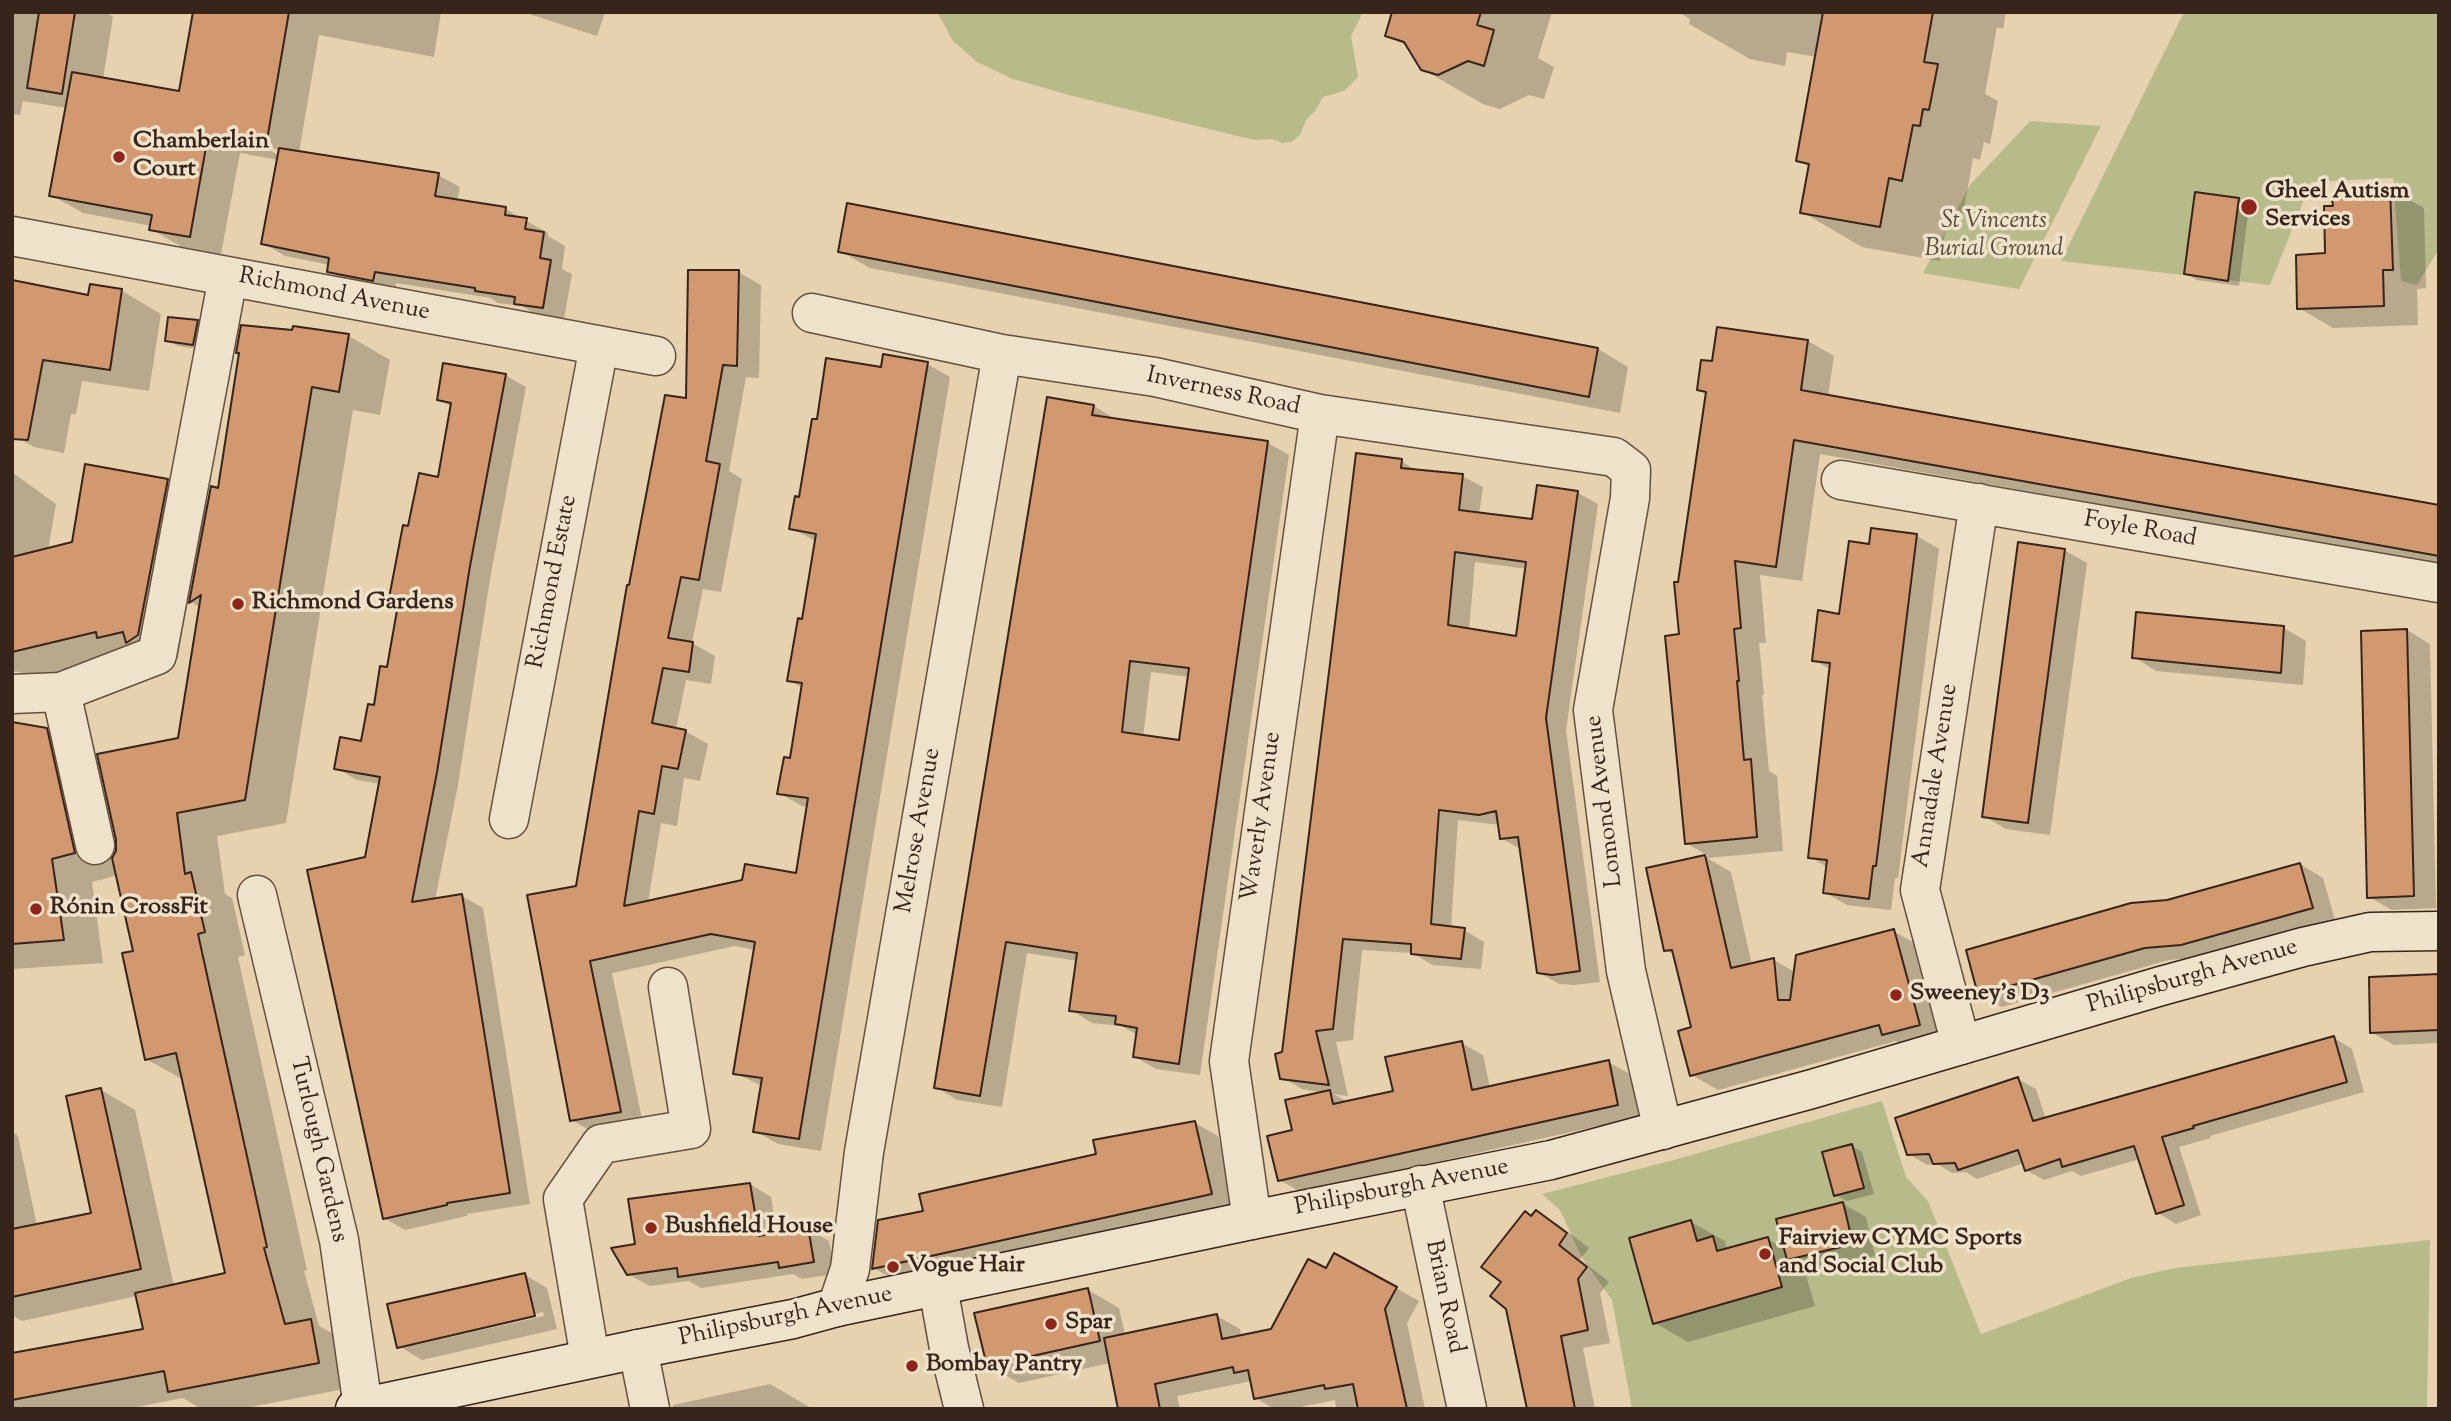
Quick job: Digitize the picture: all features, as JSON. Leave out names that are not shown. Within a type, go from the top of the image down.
[{"type":"street","name":"Richmond Avenue","points":[[12,236],[656,356]]},
{"type":"street","points":[[12,694],[61,692],[157,655],[228,276]]},
{"type":"street","name":"Inverness Road","points":[[812,313],[1002,354],[1155,377],[1320,414],[1614,457],[1631,470]]},
{"type":"street","name":"Richmond Estate","points":[[509,819],[599,346]]},
{"type":"street","name":"Melrose Avenue","points":[[837,1307],[850,1269],[864,1152],[1002,354]]},
{"type":"street","name":"Waverly Avenue","points":[[1252,1220],[1229,1061],[1320,414]]},
{"type":"street","name":"Lomond Avenue","points":[[1631,470],[1630,498],[1593,710],[1626,971],[1663,1130]]},
{"type":"street","name":"Foyle Road","points":[[1841,480],[2439,583]]},
{"type":"street","name":"Annadale Avenue","points":[[1961,1045],[1920,890],[1979,503]]},
{"type":"street","points":[[61,692],[95,845]]},
{"type":"street","name":"Turlough Gardens","points":[[257,895],[339,1240],[359,1408]]},
{"type":"street","name":"Philipsburgh Avenue","points":[[359,1408],[590,1358],[793,1319],[837,1307],[1420,1185],[1551,1160],[2303,947],[2370,932],[2439,931]]},
{"type":"street","points":[[590,1358],[563,1199],[601,1144],[691,1129],[668,986]]},
{"type":"street","name":"Brian Road","points":[[1420,1185],[1467,1409]]},
{"type":"street","points":[[938,1287],[964,1409]]},
{"type":"street","points":[[638,1349],[650,1409]]},
{"type":"green space","points":[[937,12],[1363,12],[1351,36],[1358,77],[1344,91],[1323,97],[1306,120],[1300,135],[1291,142],[1282,143],[1273,139],[1254,140],[1013,79],[977,62],[953,41]]},
{"type":"green space","name":"Gheel Autism Services","points":[[2184,12],[2439,12],[2439,249],[2417,285],[2401,281],[2393,178],[2311,182],[2270,285],[2061,261]]},
{"type":"green space","name":"St Vincents Burial Ground","points":[[2030,121],[2101,126],[2019,289],[1923,273],[1970,185]]},
{"type":"green space","name":"Fairview CYMC Sports and Social Club","points":[[1882,1101],[1906,1177],[1928,1201],[1981,1334],[2131,1278],[2175,1268],[2430,1240],[2427,1409],[1632,1409],[1612,1300],[1581,1256],[1560,1210],[1542,1194]]},
{"type":"building","points":[[39,12],[75,12],[62,94],[27,88]]},
{"type":"building","points":[[193,12],[289,12],[266,146],[208,136],[190,237],[149,230],[152,215],[49,196],[72,72],[179,91]]},
{"type":"building","points":[[1392,12],[1481,12],[1477,25],[1494,30],[1484,66],[1468,61],[1438,75],[1421,70],[1404,42],[1385,36]]},
{"type":"building","points":[[1823,12],[1933,12],[1924,62],[1938,64],[1929,110],[1923,109],[1920,126],[1913,125],[1902,181],[1889,178],[1880,227],[1800,213],[1809,164],[1796,161]]},
{"type":"building","points":[[279,148],[439,173],[435,196],[506,207],[505,215],[527,218],[525,229],[544,232],[540,258],[551,260],[543,308],[514,304],[515,297],[475,291],[475,288],[375,272],[373,281],[327,272],[329,258],[261,244]]},
{"type":"building","points":[[2390,187],[2393,270],[2383,270],[2384,306],[2297,309],[2296,255],[2325,253],[2324,206],[2333,206],[2332,199],[2350,198],[2350,189]]},
{"type":"building","points":[[2195,192],[2239,198],[2228,281],[2184,274]]},
{"type":"building","points":[[847,203],[1598,348],[1589,397],[838,252]]},
{"type":"building","points":[[688,270],[739,270],[737,366],[723,365],[706,461],[720,464],[699,580],[681,577],[668,638],[693,642],[689,672],[663,668],[652,723],[686,730],[678,769],[662,766],[654,814],[639,811],[624,906],[742,880],[745,864],[796,873],[808,798],[777,794],[784,757],[790,758],[802,683],[787,681],[798,618],[802,619],[816,534],[789,529],[795,496],[799,497],[812,419],[817,419],[826,358],[881,367],[883,354],[928,362],[799,1139],[753,1132],[762,1078],[733,1074],[755,942],[711,934],[590,961],[621,1112],[570,1121],[527,895],[576,886],[627,585],[665,395],[686,398]]},
{"type":"building","points":[[12,280],[88,295],[90,284],[122,289],[110,370],[43,360],[28,440],[12,439]]},
{"type":"building","points":[[168,317],[198,320],[193,345],[165,341]]},
{"type":"building","points":[[241,325],[292,330],[293,326],[349,334],[339,392],[312,387],[245,800],[177,813],[185,874],[191,872],[205,932],[198,934],[267,1247],[264,1248],[285,1324],[311,1319],[319,1363],[168,1392],[164,1371],[12,1400],[12,1353],[143,1329],[135,1293],[225,1273],[176,1053],[145,1060],[122,953],[133,951],[112,858],[116,851],[116,840],[97,754],[178,738],[201,595],[189,603],[211,486],[218,488]]},
{"type":"building","points":[[1717,327],[1808,340],[1801,390],[2439,505],[2439,556],[1794,440],[1776,567],[1735,561],[1741,628],[1734,629],[1737,681],[1744,760],[1751,759],[1757,837],[1685,844],[1665,636],[1679,634],[1674,582],[1678,582],[1706,392],[1697,390],[1701,360],[1712,361]]},
{"type":"building","points":[[443,363],[506,374],[412,902],[462,894],[510,1193],[447,1203],[383,1219],[307,870],[365,857],[380,777],[334,769],[340,737],[361,741],[368,704],[374,705],[380,666],[387,667],[399,599],[389,598],[403,525],[408,526],[419,473],[438,477],[451,403],[437,400]]},
{"type":"building","points":[[1047,397],[1094,405],[1092,415],[1268,441],[1179,1064],[1133,1057],[1137,1028],[1115,1024],[1116,1016],[1069,1011],[1077,953],[1006,942],[980,1096],[934,1088]],"holes":[[[1130,661],[1189,668],[1179,740],[1122,732]]]},
{"type":"building","points":[[1356,453],[1402,459],[1401,468],[1463,474],[1459,510],[1532,519],[1537,485],[1578,491],[1546,718],[1580,971],[1552,975],[1537,973],[1518,837],[1500,839],[1496,811],[1479,815],[1439,810],[1431,924],[1465,928],[1461,959],[1411,954],[1411,944],[1343,939],[1333,1029],[1316,1031],[1329,1085],[1280,1079],[1275,1054],[1282,1052]],"holes":[[[1455,552],[1526,562],[1516,636],[1448,625]]]},
{"type":"building","points":[[85,464],[168,479],[138,635],[126,643],[123,632],[97,638],[96,632],[12,652],[12,557],[72,542]]},
{"type":"building","points":[[1871,528],[1917,534],[1876,866],[1873,866],[1869,899],[1823,893],[1827,860],[1808,858],[1830,663],[1812,661],[1818,610],[1839,614],[1849,541],[1869,544]]},
{"type":"building","points":[[2018,542],[2065,549],[2028,823],[1982,817]]},
{"type":"building","points":[[2136,612],[2284,626],[2281,673],[2132,658]]},
{"type":"building","points":[[2407,629],[2414,896],[2367,898],[2361,631]]},
{"type":"building","points":[[12,722],[47,728],[75,853],[52,859],[64,940],[12,944]]},
{"type":"building","points":[[1705,855],[1731,968],[1774,958],[1778,1000],[1790,1000],[1796,955],[1894,929],[1920,1025],[1882,1035],[1879,1025],[1690,1076],[1678,1031],[1691,1027],[1672,950],[1664,951],[1646,868]]},
{"type":"building","points":[[2300,863],[2313,908],[2181,945],[2145,948],[1978,995],[1966,950],[2131,903],[2167,900]]},
{"type":"building","points":[[2439,974],[2439,1030],[2370,1033],[2369,977]]},
{"type":"building","points":[[2334,1036],[2347,1082],[2162,1137],[2184,1205],[2156,1214],[2134,1146],[2062,1167],[2060,1159],[2025,1171],[2018,1150],[1958,1170],[1955,1163],[1933,1164],[1929,1154],[1907,1155],[1895,1118],[2018,1077],[2033,1121]]},
{"type":"building","points":[[1462,1041],[1472,1090],[1609,1060],[1618,1105],[1278,1181],[1267,1136],[1292,1130],[1285,1100],[1330,1090],[1333,1104],[1393,1091],[1385,1057]]},
{"type":"building","points":[[101,1088],[141,1269],[12,1297],[12,1229],[91,1213],[66,1096]]},
{"type":"building","points":[[1195,1121],[1212,1194],[872,1269],[878,1220],[923,1211],[919,1194],[1096,1154],[1093,1140]]},
{"type":"building","points":[[1852,1144],[1864,1188],[1834,1196],[1822,1152]]},
{"type":"building","points":[[750,1183],[759,1236],[808,1227],[814,1262],[779,1268],[778,1262],[678,1277],[677,1268],[627,1275],[611,1248],[635,1244],[628,1199]]},
{"type":"building","points":[[1843,1202],[1853,1244],[1787,1260],[1776,1219]]},
{"type":"building","points":[[1536,1210],[1567,1233],[1559,1245],[1587,1267],[1578,1279],[1588,1330],[1561,1336],[1575,1409],[1527,1409],[1506,1309],[1490,1296],[1501,1282],[1481,1267],[1525,1211],[1531,1216]]},
{"type":"building","points":[[1691,1220],[1697,1241],[1713,1236],[1717,1251],[1768,1237],[1782,1287],[1653,1324],[1629,1238]]},
{"type":"building","points":[[1334,1253],[1397,1287],[1385,1309],[1407,1409],[1358,1409],[1353,1384],[1325,1389],[1324,1385],[1254,1399],[1248,1370],[1234,1373],[1233,1367],[1155,1384],[1160,1409],[1118,1409],[1104,1338],[1217,1314],[1222,1339],[1271,1329],[1308,1259],[1326,1268]]},
{"type":"building","points":[[525,1273],[535,1316],[397,1348],[387,1304]]},
{"type":"building","name":"Spar","points":[[1088,1288],[1100,1341],[987,1366],[974,1313]]},
{"type":"place","name":"Chamberlain Court","points":[[119,157]]},
{"type":"place","name":"Gheel Autism Services","points":[[2249,207]]},
{"type":"place","name":"Richmond Gardens","points":[[238,604]]},
{"type":"place","name":"Rónin CrossFit","points":[[36,909]]},
{"type":"place","name":"Sweeney's D3","points":[[1896,995]]},
{"type":"place","name":"Bushfield House","points":[[651,1228]]},
{"type":"place","name":"Fairview CYMC Sports and Social Club","points":[[1765,1254]]},
{"type":"place","name":"Vogue Hair","points":[[893,1267]]},
{"type":"place","name":"Spar","points":[[1051,1324]]},
{"type":"place","name":"Bombay Pantry","points":[[912,1366]]}]
